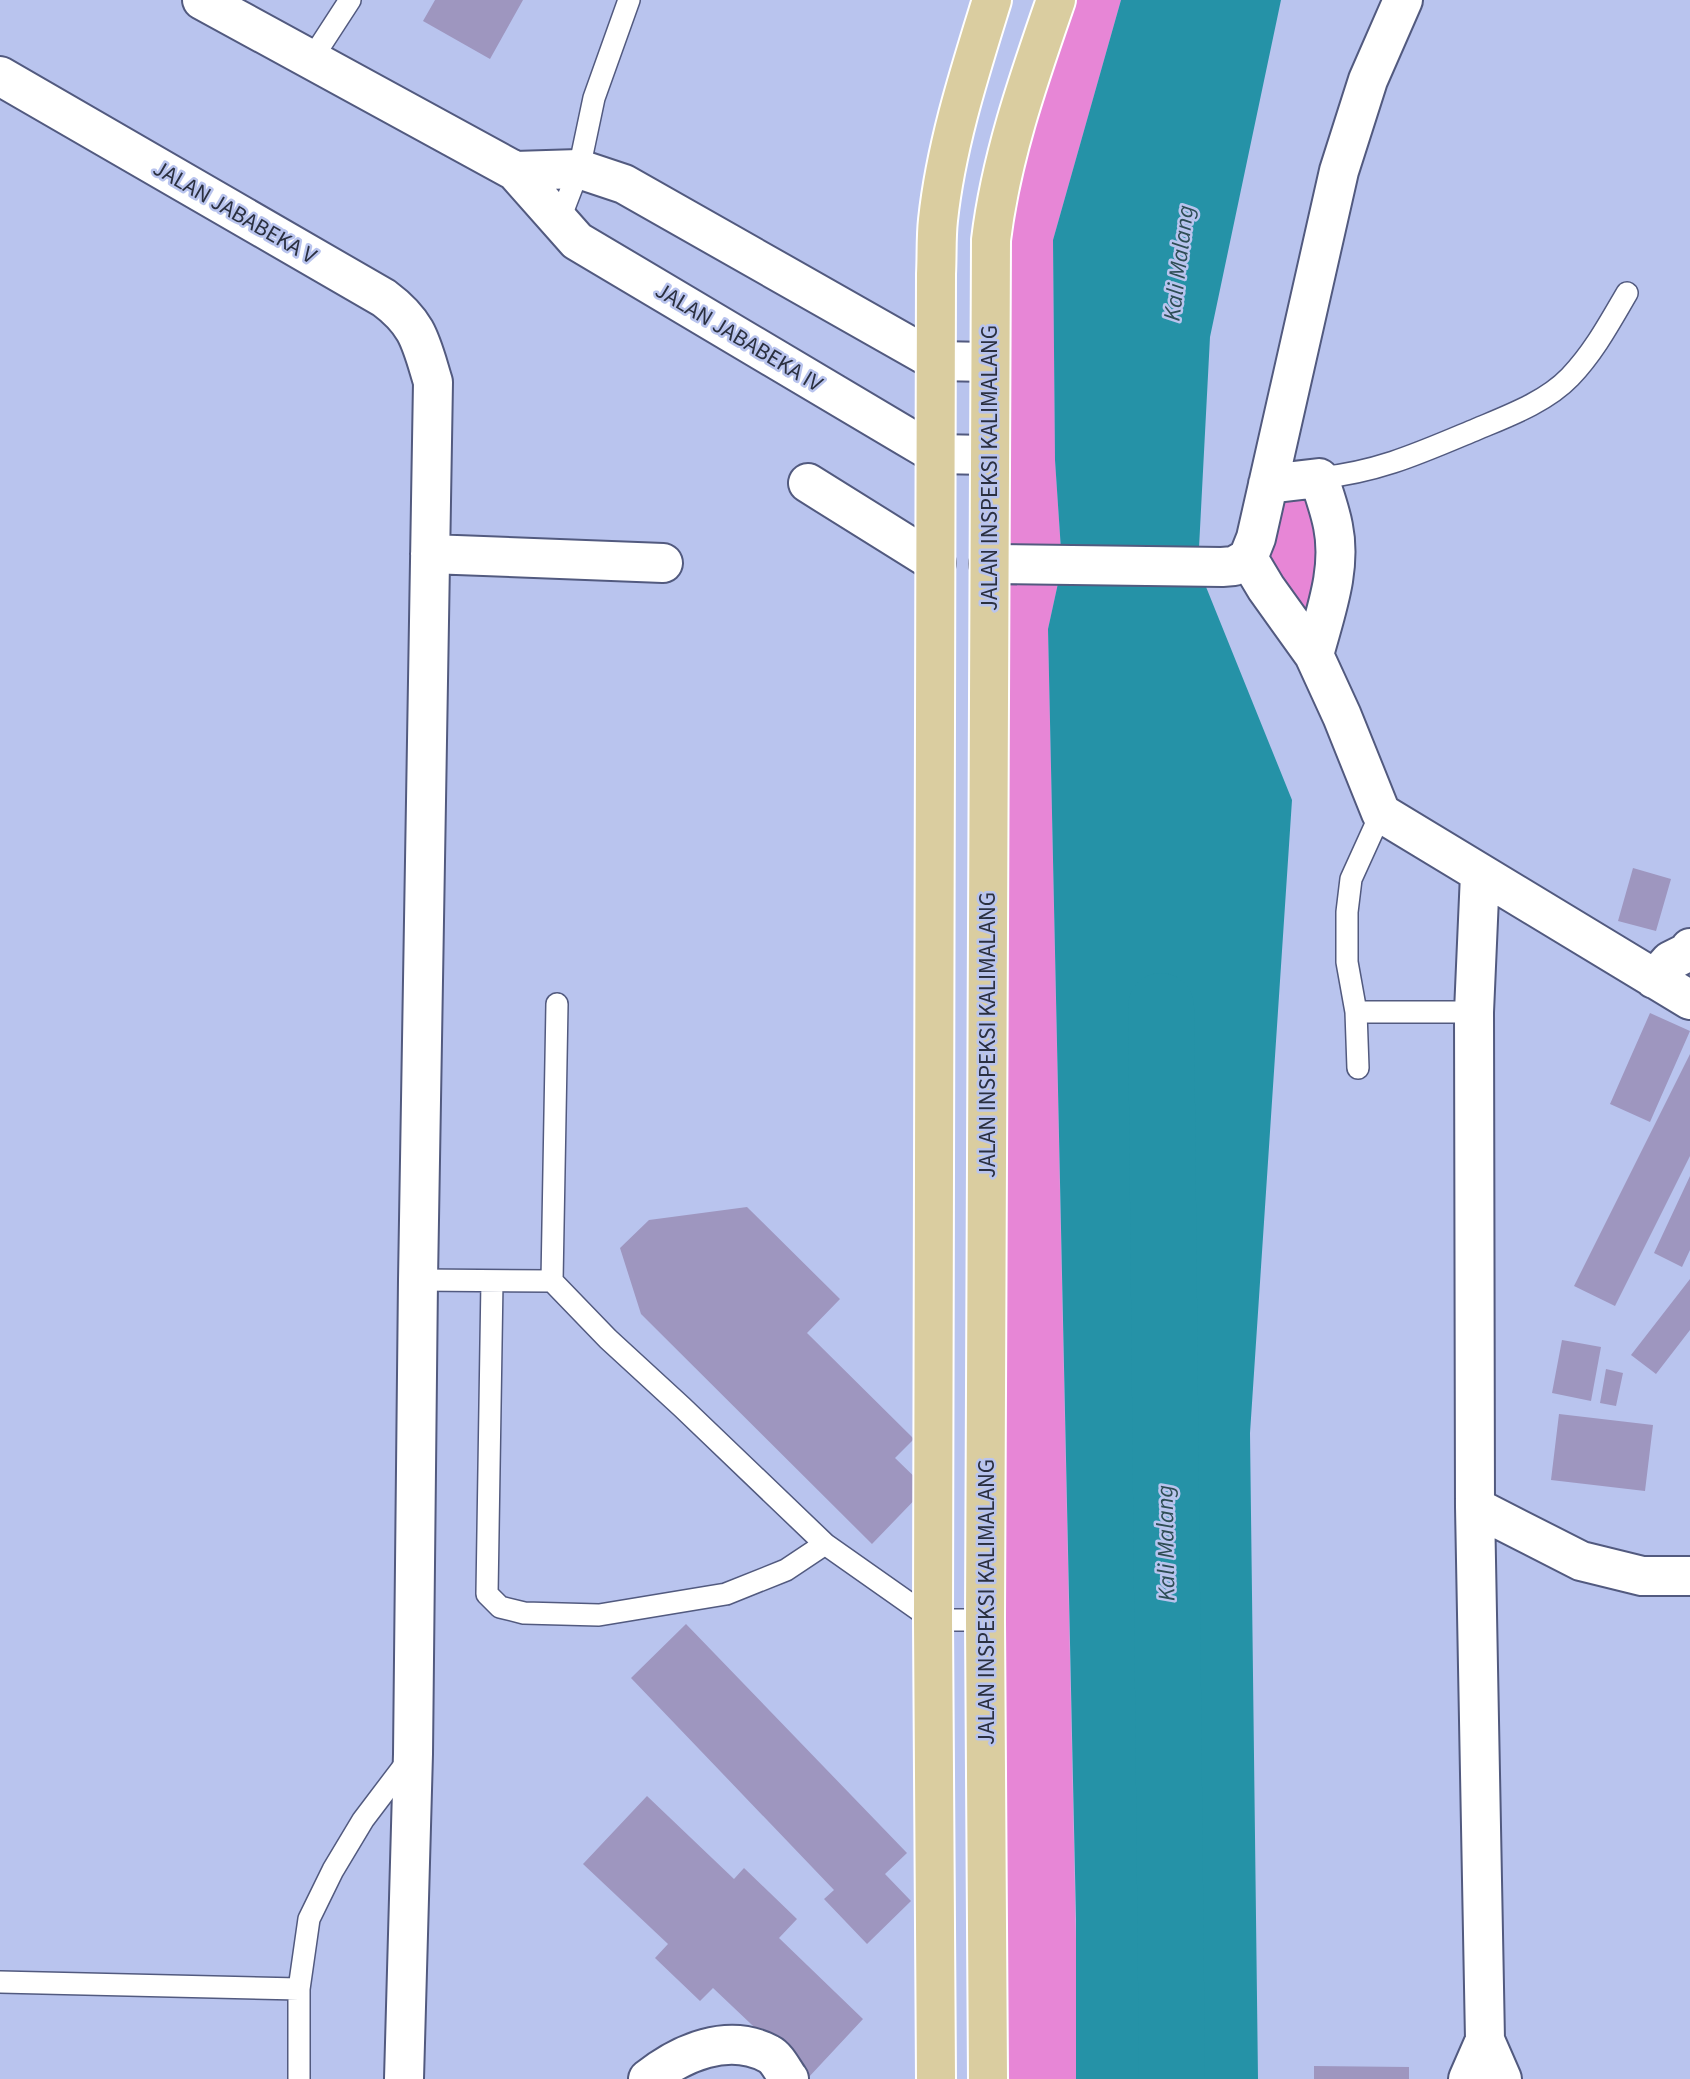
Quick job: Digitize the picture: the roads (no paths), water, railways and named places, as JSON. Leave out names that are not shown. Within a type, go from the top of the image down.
[{"type":"main road","points":[[936,2079],[933,1620],[936,274],[938,220],[948,161],[969,75],[992,0]]},
{"type":"main road","name":"JALAN INSPEKSI KALIMALANG","points":[[988,2079],[985,1620],[991,240],[996,200],[1011,141],[1056,0]]},
{"type":"main road","points":[[936,274],[958,289],[971,289],[981,283],[990,271]]},
{"type":"street","name":"JALAN JABABEKA IV","points":[[202,0],[515,171],[577,241],[936,454],[989,455]]},
{"type":"street","points":[[989,564],[1211,567],[1234,566],[1248,558],[1256,538],[1339,171],[1368,80],[1403,0]]},
{"type":"street","name":"JALAN JABABEKA V","points":[[0,76],[384,298],[404,313],[418,336],[433,382],[413,1754],[404,2079]]},
{"type":"street","points":[[515,171],[579,169],[624,184],[936,361],[989,362]]},
{"type":"street","points":[[1268,484],[1319,478],[1334,527],[1335,566],[1330,602],[1314,655]]},
{"type":"street","points":[[808,483],[936,563]]},
{"type":"street","points":[[430,554],[663,563]]},
{"type":"street","points":[[1248,558],[1314,655],[1381,813],[1690,1000]]},
{"type":"street","points":[[1480,874],[1474,1012],[1475,1507],[1485,2040],[1502,2079]]},
{"type":"street","points":[[1654,979],[1670,961],[1688,952],[1690,948]]},
{"type":"street","points":[[1475,1507],[1581,1561],[1642,1576],[1690,1576]]},
{"type":"street","points":[[1468,2079],[1485,2040]]},
{"type":"street","points":[[648,2079],[687,2054],[723,2045],[745,2046],[771,2054],[789,2079]]},
{"type":"lane","points":[[311,60],[350,0]]},
{"type":"lane","points":[[559,220],[579,169],[594,98],[629,0]]},
{"type":"lane","points":[[1319,478],[1353,474],[1399,462],[1500,419],[1549,394],[1569,378],[1595,347],[1627,293]]},
{"type":"lane","points":[[1358,1068],[1356,1012],[1347,962],[1346,912],[1352,879],[1381,813]]},
{"type":"lane","points":[[557,1004],[552,1281],[608,1339],[825,1545],[933,1620],[985,1620]]},
{"type":"lane","points":[[1356,1012],[1474,1012]]},
{"type":"lane","points":[[418,1280],[552,1281]]},
{"type":"lane","points":[[492,1281],[488,1594],[500,1607],[524,1613],[598,1615],[726,1594],[786,1570],[825,1545]]},
{"type":"lane","points":[[299,2079],[299,1989],[309,1919],[333,1870],[363,1821],[413,1754]]},
{"type":"lane","points":[[0,1982],[299,1989]]},
{"type":"water","points":[[1121,0],[1281,0],[1210,337],[1198,567],[1292,800],[1250,1433],[1258,2079],[1076,2079],[1076,1919],[1048,629],[1062,565],[1055,460],[1053,240]]},
{"type":"waterway","name":"Kali Malang","points":[[1161,1006],[1172,2079]]}]
